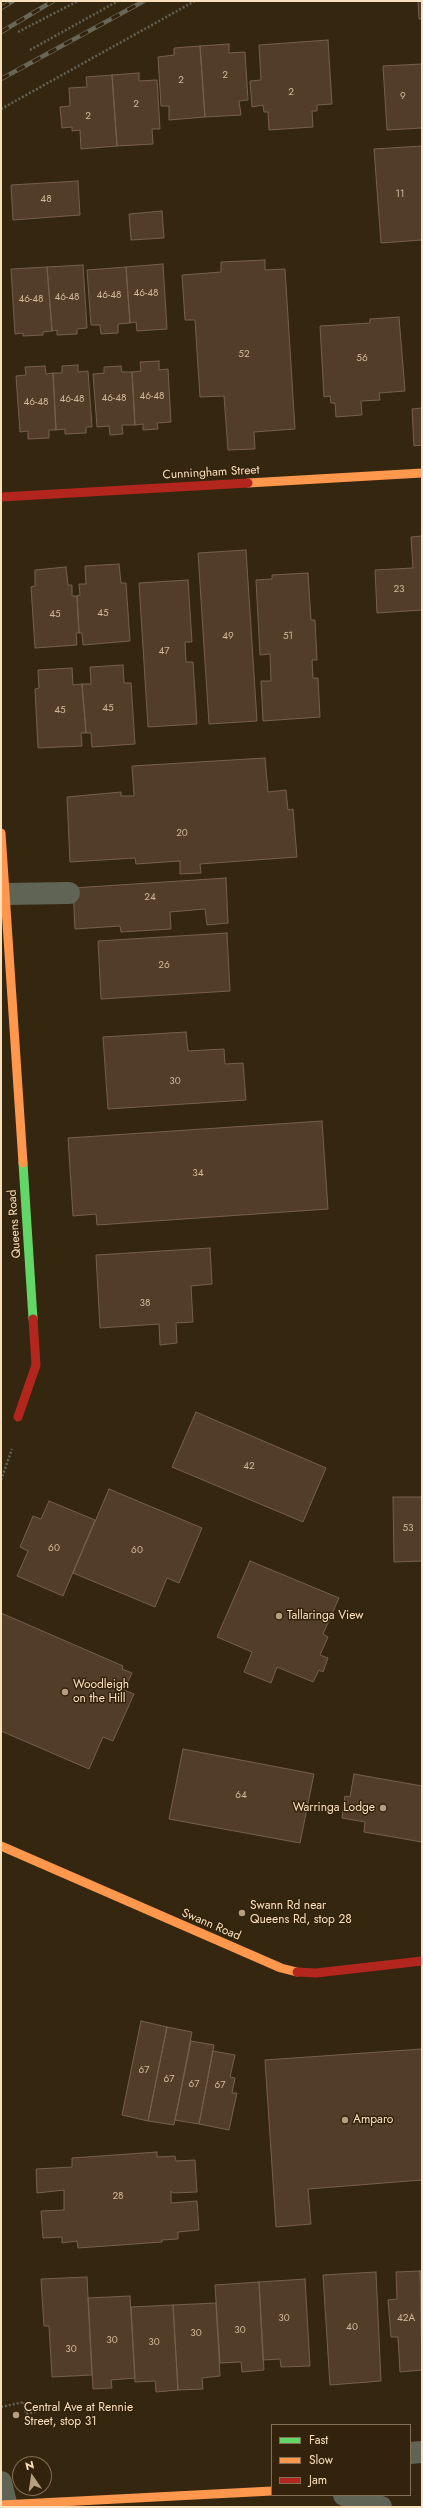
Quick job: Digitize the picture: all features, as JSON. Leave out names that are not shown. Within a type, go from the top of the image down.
[{"type":"street","name":"Cunningham Street","points":[[1,498],[422,473]]},
{"type":"street","name":"Queens Road","points":[[1,833],[36,1365],[18,1417]]},
{"type":"street","points":[[5,894],[69,893]]},
{"type":"street","name":"Swann Road","points":[[1,1846],[281,1968],[298,1972],[316,1973],[422,1961]]},
{"type":"street","points":[[411,2453],[422,2452]]},
{"type":"street","points":[[1,2482],[5,2506],[271,2491]]},
{"type":"street","points":[[347,2496],[381,2507]]},
{"type":"path","points":[[18,32],[78,1]]},
{"type":"path","points":[[30,50],[118,1]]},
{"type":"path","points":[[1,109],[195,1]]},
{"type":"path","points":[[1,1480],[11,1456]]},
{"type":"path","points":[[1,2408],[24,2402],[26,2414],[38,2411]]},
{"type":"building","points":[[418,1],[422,1],[422,19],[419,19]]},
{"type":"building","points":[[328,40],[332,104],[317,105],[317,111],[312,111],[313,127],[269,130],[268,112],[264,112],[263,105],[252,107],[250,81],[261,80],[259,45]]},
{"type":"building","points":[[229,44],[229,53],[245,52],[248,100],[239,101],[241,115],[205,117],[200,46]]},
{"type":"building","points":[[200,46],[205,117],[169,120],[169,106],[161,106],[158,57],[174,55],[174,48]]},
{"type":"building","points":[[422,64],[422,128],[387,130],[383,66]]},
{"type":"building","points":[[139,73],[139,81],[157,80],[160,129],[152,129],[153,144],[117,146],[112,75]]},
{"type":"building","points":[[112,75],[117,146],[81,149],[80,130],[72,131],[72,127],[62,128],[60,107],[70,106],[69,88],[87,87],[86,77]]},
{"type":"building","points":[[422,146],[422,240],[381,243],[374,149]]},
{"type":"building","points":[[78,181],[80,215],[13,220],[11,185]]},
{"type":"building","points":[[162,211],[164,238],[131,240],[129,214]]},
{"type":"building","points":[[265,260],[265,270],[285,269],[295,429],[254,432],[255,449],[228,450],[224,396],[200,397],[195,320],[185,320],[182,275],[221,272],[221,262]]},
{"type":"building","points":[[163,264],[167,329],[137,331],[136,322],[130,323],[126,267]]},
{"type":"building","points":[[83,265],[87,328],[77,329],[77,334],[57,335],[57,330],[52,331],[47,267]]},
{"type":"building","points":[[47,267],[52,331],[43,332],[43,335],[23,336],[23,333],[15,334],[11,269]]},
{"type":"building","points":[[126,267],[130,323],[118,324],[118,333],[101,334],[100,325],[91,325],[87,270]]},
{"type":"building","points":[[399,317],[405,391],[379,393],[380,400],[361,401],[362,415],[336,417],[335,403],[331,403],[330,396],[324,397],[320,326],[370,323],[370,319]]},
{"type":"building","points":[[159,361],[159,370],[168,369],[171,422],[157,423],[158,429],[143,430],[143,424],[135,425],[132,372],[141,371],[140,362]]},
{"type":"building","points":[[78,365],[78,372],[88,371],[92,427],[86,427],[86,433],[65,434],[65,429],[56,430],[53,373],[62,373],[62,366]]},
{"type":"building","points":[[45,366],[46,374],[53,373],[56,430],[49,430],[49,438],[28,439],[28,431],[20,432],[16,376],[26,375],[25,367]]},
{"type":"building","points":[[121,366],[122,372],[132,372],[135,425],[122,425],[123,434],[110,435],[109,426],[97,427],[93,374],[104,373],[104,367]]},
{"type":"building","points":[[422,408],[422,445],[414,446],[412,409]]},
{"type":"building","points":[[422,536],[422,610],[377,613],[375,570],[413,568],[411,537]]},
{"type":"building","points":[[246,550],[257,721],[209,724],[198,553]]},
{"type":"building","points":[[119,564],[121,583],[126,583],[130,641],[83,645],[82,633],[79,633],[77,596],[80,595],[79,584],[86,584],[85,566]]},
{"type":"building","points":[[66,567],[68,585],[72,585],[72,596],[77,596],[79,633],[76,633],[77,645],[35,648],[31,587],[35,586],[35,570]]},
{"type":"building","points":[[308,573],[311,620],[315,620],[317,660],[312,660],[313,678],[318,678],[320,717],[263,721],[261,681],[271,681],[270,654],[260,655],[256,580],[272,579],[272,575]]},
{"type":"building","points":[[188,580],[192,642],[185,642],[186,662],[193,662],[197,724],[148,727],[139,583]]},
{"type":"building","points":[[123,665],[124,683],[131,683],[135,744],[92,747],[91,733],[86,733],[82,684],[91,684],[90,667]]},
{"type":"building","points":[[72,668],[73,685],[82,684],[86,733],[81,733],[82,746],[38,748],[35,689],[39,688],[38,670]]},
{"type":"building","points":[[265,758],[268,792],[286,790],[288,810],[293,809],[297,857],[200,864],[201,873],[180,874],[180,861],[136,864],[135,858],[70,862],[67,797],[121,792],[121,796],[134,796],[132,766]]},
{"type":"building","points":[[226,878],[228,923],[207,925],[205,909],[170,912],[171,929],[121,932],[120,926],[75,929],[73,888]]},
{"type":"building","points":[[227,933],[230,991],[101,999],[98,941]]},
{"type":"building","points":[[186,1032],[188,1051],[224,1049],[225,1064],[243,1063],[246,1100],[108,1109],[103,1037]]},
{"type":"building","points":[[322,1121],[328,1209],[97,1225],[96,1214],[73,1216],[68,1138]]},
{"type":"building","points":[[210,1248],[212,1284],[191,1286],[193,1322],[176,1323],[177,1343],[160,1345],[159,1324],[100,1328],[96,1255]]},
{"type":"building","points":[[196,1412],[326,1468],[303,1522],[172,1467]]},
{"type":"building","points":[[109,1489],[202,1528],[179,1583],[167,1578],[155,1607],[73,1573]]},
{"type":"building","points":[[393,1497],[422,1497],[422,1561],[394,1562]]},
{"type":"building","points":[[49,1501],[95,1520],[63,1596],[17,1576],[28,1551],[20,1547],[33,1516],[41,1519]]},
{"type":"building","name":"Tallaringa View","points":[[250,1561],[339,1598],[323,1634],[328,1637],[320,1655],[328,1658],[323,1672],[319,1670],[313,1682],[277,1667],[271,1683],[244,1672],[252,1652],[217,1637]]},
{"type":"building","name":"Woodleigh on the Hill","points":[[1,1613],[123,1666],[122,1669],[132,1673],[124,1690],[134,1694],[113,1741],[103,1737],[89,1769],[1,1731]]},
{"type":"building","points":[[183,1749],[314,1774],[300,1843],[169,1819]]},
{"type":"building","name":"Warringa Lodge","points":[[354,1774],[422,1786],[422,1842],[364,1832],[365,1822],[342,1818],[345,1796],[350,1797]]},
{"type":"building","points":[[141,2021],[167,2027],[148,2121],[122,2115]]},
{"type":"building","points":[[167,2027],[192,2032],[174,2125],[148,2121]]},
{"type":"building","points":[[191,2041],[214,2045],[199,2124],[175,2120]]},
{"type":"building","name":"Amparo","points":[[422,2049],[422,2180],[308,2189],[311,2224],[276,2227],[265,2060]]},
{"type":"building","points":[[213,2051],[235,2055],[230,2077],[235,2078],[232,2093],[237,2093],[229,2130],[199,2124]]},
{"type":"building","points":[[157,2152],[157,2157],[175,2156],[176,2161],[195,2160],[197,2192],[173,2193],[171,2191],[171,2203],[197,2201],[199,2230],[178,2232],[178,2239],[162,2240],[162,2242],[78,2248],[77,2241],[62,2243],[62,2237],[43,2238],[41,2211],[64,2210],[64,2190],[37,2193],[36,2169],[72,2167],[72,2158]]},
{"type":"building","points":[[420,2271],[422,2271],[422,2300]]},
{"type":"building","points":[[420,2271],[422,2370],[400,2372],[398,2337],[391,2337],[388,2300],[397,2299],[396,2272]]},
{"type":"building","points":[[376,2272],[381,2381],[330,2385],[323,2275]]},
{"type":"building","points":[[87,2277],[92,2375],[52,2377],[49,2326],[44,2326],[41,2279]]},
{"type":"building","points":[[305,2279],[310,2366],[281,2367],[280,2359],[263,2360],[259,2282]]},
{"type":"building","points":[[259,2282],[264,2370],[242,2372],[241,2362],[220,2363],[215,2285]]},
{"type":"building","points":[[130,2296],[135,2378],[111,2380],[112,2388],[93,2389],[88,2298]]},
{"type":"building","points":[[216,2303],[220,2376],[202,2378],[203,2389],[178,2390],[173,2305]]},
{"type":"building","points":[[173,2305],[178,2390],[156,2392],[155,2381],[135,2382],[131,2307]]},
{"type":"railway","points":[[1,8],[13,1]]},
{"type":"railway","points":[[1,32],[53,1]]},
{"type":"railway","points":[[1,79],[144,1]]},
{"type":"traffic: fast","points":[[23,1163],[33,1319]]},
{"type":"traffic: slow","points":[[248,483],[422,473]]},
{"type":"traffic: slow","points":[[1,833],[23,1163]]},
{"type":"traffic: slow","points":[[1,1846],[281,1968],[297,1972]]},
{"type":"traffic: slow","points":[[1,2505],[271,2491]]},
{"type":"traffic: jam","points":[[1,497],[248,483]]},
{"type":"traffic: jam","points":[[18,1417],[36,1365],[33,1319]]},
{"type":"traffic: jam","points":[[297,1972],[316,1973],[422,1961]]},
{"type":"place","name":"Tallaringa View","points":[[279,1616]]},
{"type":"place","name":"Woodleigh on the Hill","points":[[65,1692]]},
{"type":"place","name":"Warringa Lodge","points":[[383,1808]]},
{"type":"place","name":"Swann Rd near Queens Rd, stop 28","points":[[242,1913]]},
{"type":"place","name":"Amparo","points":[[345,2120]]},
{"type":"place","name":"Central Ave at Rennie Street, stop 31","points":[[16,2415]]}]
